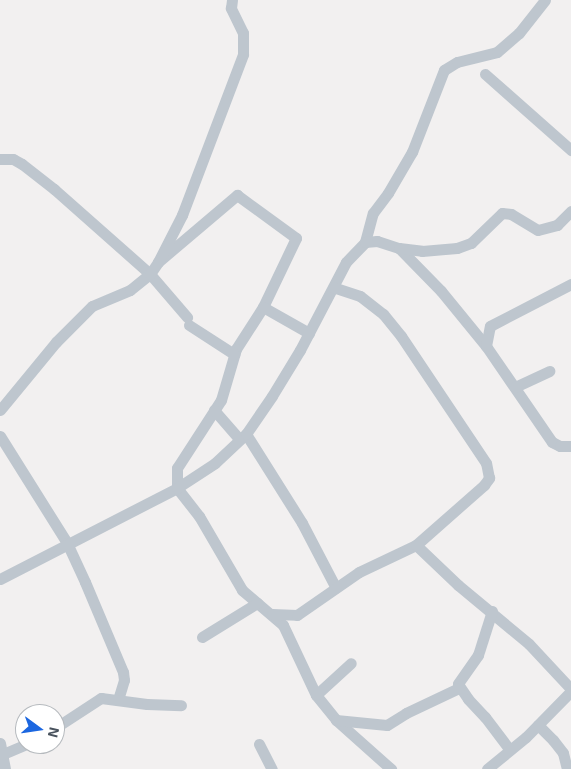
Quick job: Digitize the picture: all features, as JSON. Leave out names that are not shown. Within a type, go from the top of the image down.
[{"type":"street","points":[[0,410],[56,342],[92,306],[130,290],[150,274],[158,262],[185,206],[243,54],[244,33],[231,8],[232,0]]},
{"type":"street","points":[[0,579],[177,488],[215,463],[242,437],[282,380],[346,262],[365,242],[373,213],[388,193],[412,152],[444,70],[457,62],[497,52],[519,33],[545,0]]},
{"type":"street","points":[[485,74],[571,150]]},
{"type":"street","points":[[0,159],[13,158],[22,164],[150,274],[188,321],[234,354]]},
{"type":"street","points":[[158,262],[237,196],[296,238],[263,306],[234,354],[225,390],[177,468],[177,488],[199,516],[234,578],[257,603],[283,625],[316,695],[336,720],[391,769]]},
{"type":"street","points":[[365,242],[377,241],[399,248],[422,251],[457,248],[471,243],[502,213],[511,214],[538,230],[546,230],[557,224],[571,211]]},
{"type":"street","points":[[399,248],[441,292],[486,346],[552,442],[560,446],[571,446]]},
{"type":"street","points":[[486,346],[490,326],[571,284]]},
{"type":"street","points":[[272,614],[297,615],[359,572],[416,545],[484,485],[489,478],[489,468],[383,314],[360,296],[332,288]]},
{"type":"street","points":[[263,306],[309,333]]},
{"type":"street","points":[[515,387],[549,371]]},
{"type":"street","points":[[214,410],[242,437],[302,523],[336,588]]},
{"type":"street","points":[[0,436],[67,543],[120,665],[124,680],[118,700]]},
{"type":"street","points":[[416,545],[458,585],[492,611],[546,660],[571,690],[538,725],[486,769]]},
{"type":"street","points":[[202,637],[257,603]]},
{"type":"street","points":[[492,611],[481,648],[460,680],[459,688],[510,750]]},
{"type":"street","points":[[316,695],[351,663]]},
{"type":"street","points":[[336,720],[388,725],[406,713],[459,688]]},
{"type":"street","points":[[65,721],[101,698],[141,704],[181,705]]},
{"type":"street","points":[[538,725],[563,753],[567,769]]},
{"type":"street","points":[[259,744],[272,769]]},
{"type":"street","points":[[5,769],[2,749],[15,746]]}]
